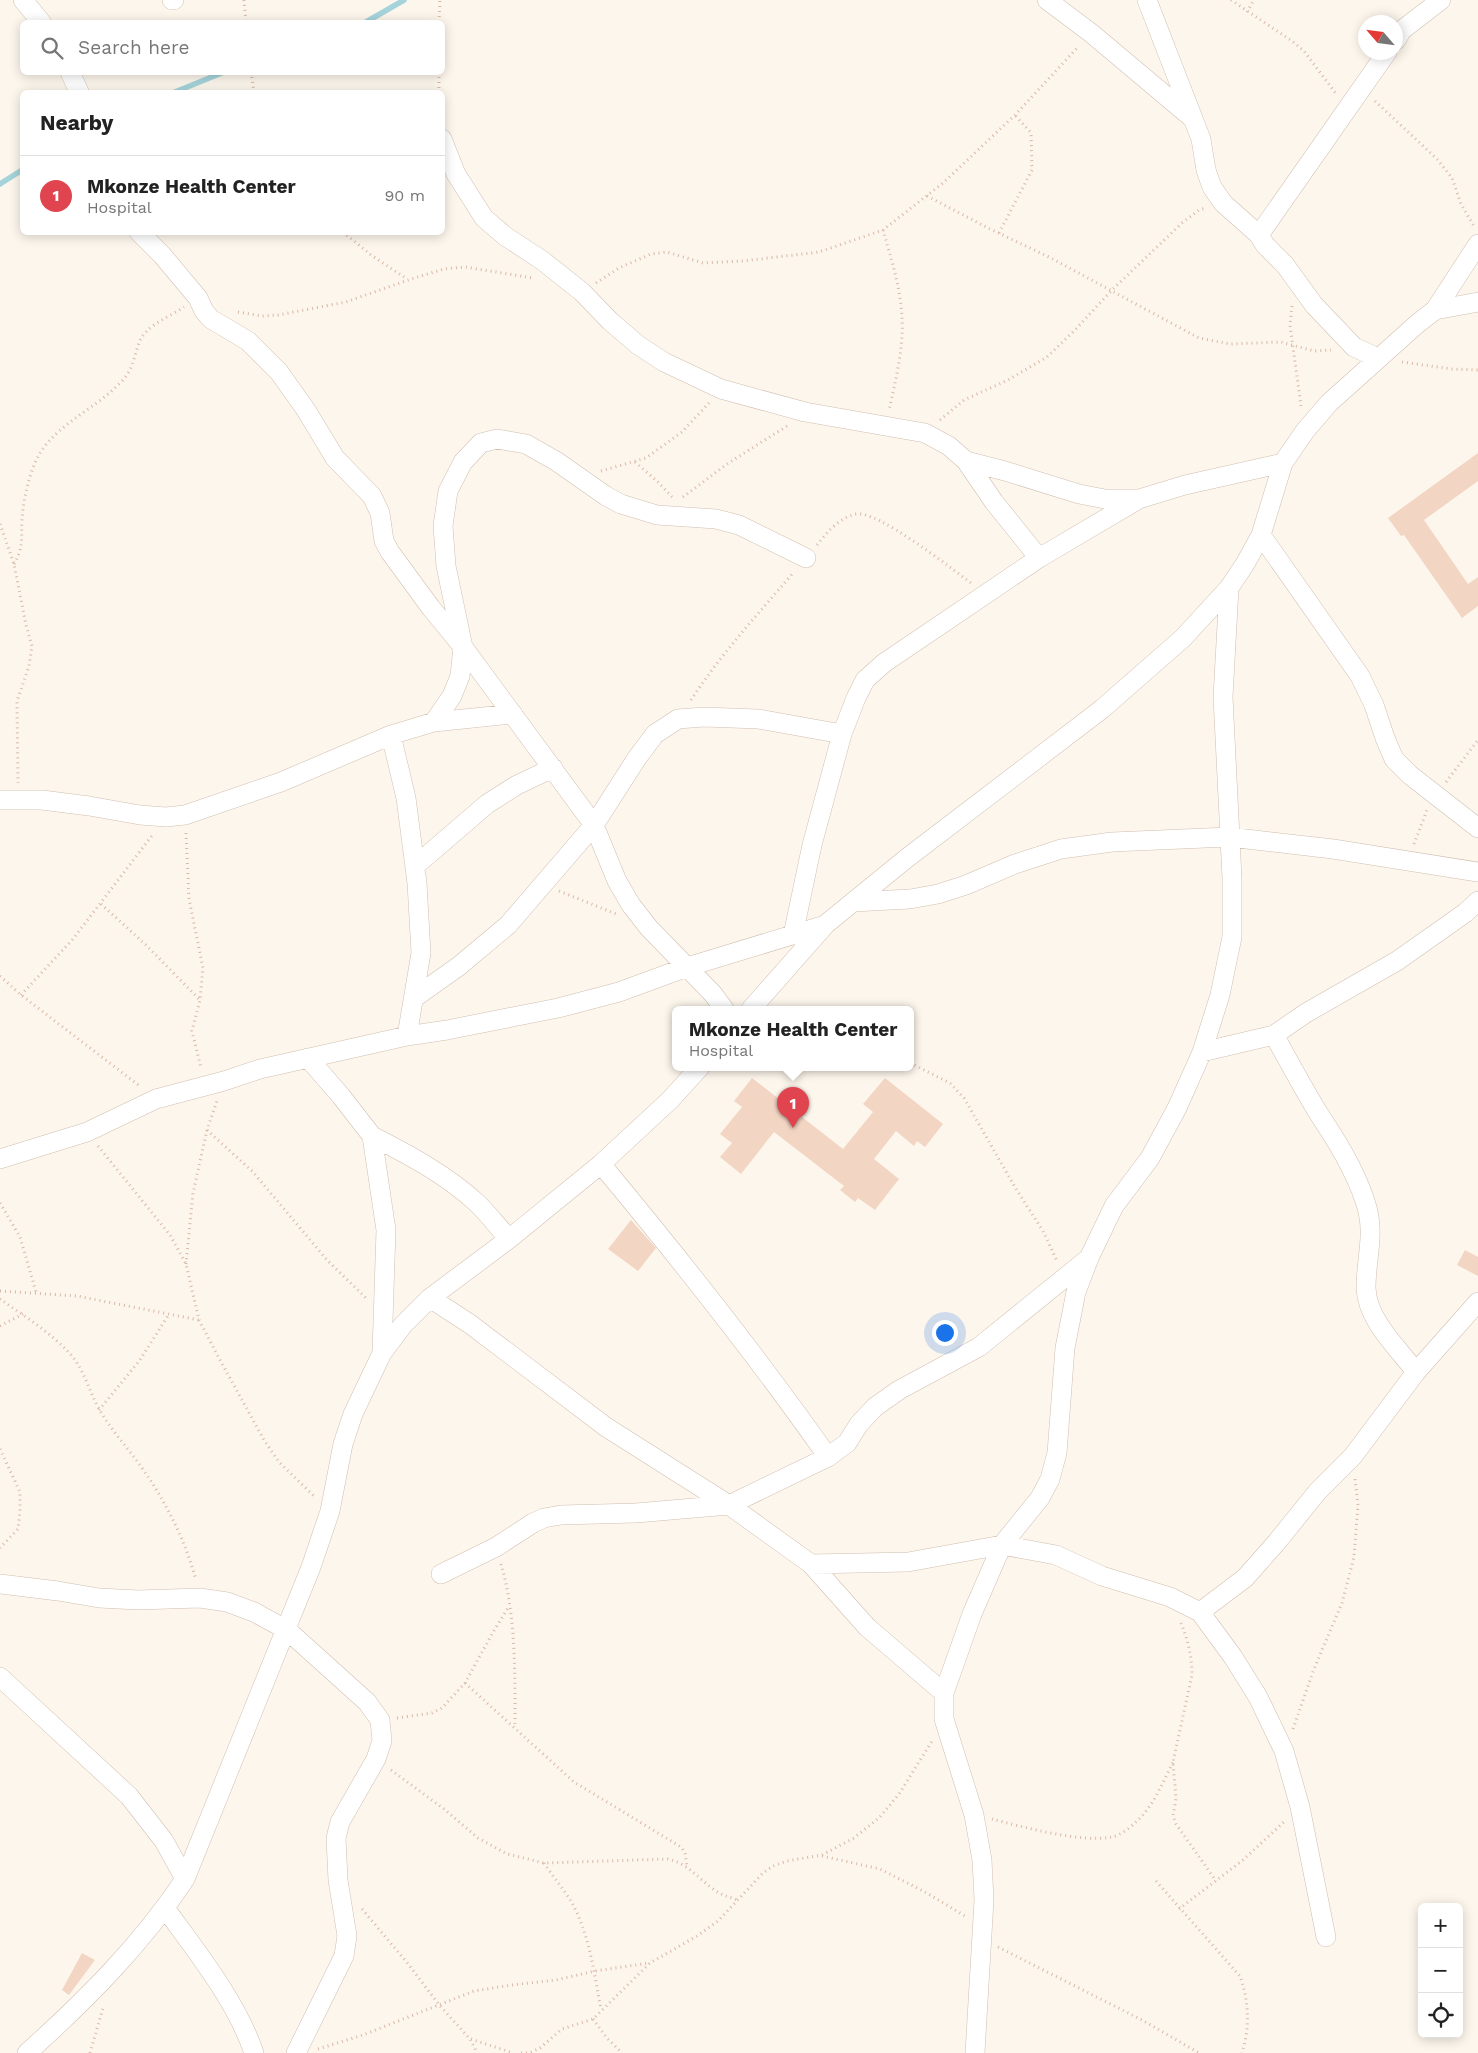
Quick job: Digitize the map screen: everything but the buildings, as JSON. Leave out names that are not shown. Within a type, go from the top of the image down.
[{"type":"street","points":[[23,0],[39,20]]},
{"type":"street","points":[[1047,0],[1091,33],[1192,118]]},
{"type":"street","points":[[1147,0],[1201,139],[1206,170],[1212,187],[1223,203],[1259,235],[1314,305],[1354,347],[1378,358]]},
{"type":"street","points":[[1403,29],[1441,0]]},
{"type":"street","points":[[1259,235],[1382,60]]},
{"type":"street","points":[[71,75],[78,90]]},
{"type":"street","points":[[445,146],[456,174],[484,218],[505,236],[543,261],[575,287],[610,321],[664,362],[721,389],[805,412],[925,433],[949,446],[966,461],[994,502],[1039,558]]},
{"type":"street","points":[[142,235],[162,255],[198,298],[204,311],[212,319],[248,341],[279,372],[306,410],[335,458],[372,496],[380,513],[384,541],[390,552],[594,824],[617,881],[631,905],[649,928],[687,966],[722,1006]]},
{"type":"street","points":[[754,1006],[826,924],[945,828],[1102,709],[1183,638],[1229,588],[1261,535],[1283,463],[1305,431],[1329,403],[1378,358],[1435,310],[1478,244]]},
{"type":"street","points":[[1435,310],[1478,302]]},
{"type":"street","points":[[434,722],[452,696],[460,676],[463,647],[446,566],[443,526],[448,491],[463,462],[481,443],[497,439],[526,444],[580,477],[606,496],[640,510],[658,515],[716,519],[739,525],[806,558]]},
{"type":"street","points":[[966,461],[1079,494],[1106,499],[1140,500]]},
{"type":"street","points":[[793,935],[812,845],[842,734],[865,680],[884,662],[1039,558],[1140,500],[1185,485],[1283,463]]},
{"type":"street","points":[[1261,535],[1360,676],[1394,759],[1410,775],[1478,828]]},
{"type":"street","points":[[975,2053],[984,1900],[982,1860],[974,1815],[944,1719],[944,1693],[972,1614],[1002,1544],[1036,1504],[1050,1479],[1057,1453],[1065,1348],[1076,1292],[1089,1258],[1114,1206],[1150,1158],[1177,1108],[1202,1052],[1220,995],[1232,937],[1232,878],[1223,697],[1229,588]]},
{"type":"street","points":[[0,800],[19,798],[89,806],[140,815],[166,817],[185,815],[281,782],[391,735],[434,722],[513,714]]},
{"type":"street","points":[[414,998],[459,966],[508,925],[594,824],[655,734],[678,720],[704,716],[758,719],[842,734]]},
{"type":"street","points":[[391,735],[406,798],[415,866],[421,953],[407,1036]]},
{"type":"street","points":[[415,866],[487,804],[517,785],[553,768]]},
{"type":"street","points":[[853,902],[938,894],[966,885],[1014,864],[1060,849],[1112,842],[1229,837],[1333,849],[1478,872]]},
{"type":"street","points":[[1202,1052],[1274,1034],[1306,1012],[1397,960],[1466,913],[1478,901]]},
{"type":"street","points":[[0,1159],[87,1132],[156,1098],[215,1084],[260,1069],[308,1058],[407,1036],[558,1008],[619,992],[687,966],[826,924]]},
{"type":"street","points":[[1274,1034],[1297,1077],[1339,1143],[1354,1173],[1366,1203],[1371,1225],[1366,1290],[1374,1317],[1416,1372]]},
{"type":"street","points":[[308,1058],[372,1136],[412,1157],[451,1181],[479,1205],[509,1239]]},
{"type":"street","points":[[27,2053],[80,2005],[132,1949],[165,1908],[185,1879],[312,1567],[330,1511],[342,1451],[353,1414],[382,1353],[403,1325],[430,1298],[509,1239],[601,1164],[670,1100],[696,1071]]},
{"type":"street","points":[[372,1136],[386,1230],[382,1353]]},
{"type":"street","points":[[601,1164],[694,1279],[828,1457]]},
{"type":"street","points":[[441,1574],[496,1547],[544,1518],[561,1515],[636,1513],[729,1505],[828,1457],[847,1443],[859,1424],[875,1407],[899,1390],[940,1370],[979,1347],[1089,1258]]},
{"type":"street","points":[[430,1298],[470,1324],[606,1427],[729,1505],[811,1564],[868,1627],[944,1693]]},
{"type":"street","points":[[1200,1612],[1245,1578],[1318,1491],[1353,1456],[1416,1372],[1478,1302]]},
{"type":"street","points":[[811,1564],[908,1562],[1002,1544],[1056,1555],[1102,1576],[1170,1597],[1200,1612],[1233,1656],[1258,1697],[1284,1751],[1300,1807],[1326,1937]]},
{"type":"street","points":[[0,1584],[99,1598],[138,1600],[200,1598],[227,1602],[254,1612],[287,1630],[367,1702],[380,1720],[382,1741],[376,1759],[340,1822],[336,1838],[338,1880],[347,1936],[344,1956],[304,2052]]},
{"type":"street","points":[[0,1678],[129,1796],[164,1841],[185,1879]]},
{"type":"street","points":[[165,1908],[223,1992],[249,2036],[254,2053]]},
{"type":"path","points":[[244,0],[246,20]]},
{"type":"path","points":[[438,20],[440,0]]},
{"type":"path","points":[[1231,0],[1304,51],[1348,109]]},
{"type":"path","points":[[1247,12],[1254,0]]},
{"type":"path","points":[[232,310],[262,316],[278,315],[346,302],[444,269],[465,267],[575,287],[651,254],[667,252],[702,263],[819,252],[883,230],[927,196],[1015,115],[1091,33]]},
{"type":"path","points":[[251,75],[254,90]]},
{"type":"path","points":[[439,75],[439,90]]},
{"type":"path","points":[[1362,89],[1437,160],[1452,178],[1461,204],[1478,232]]},
{"type":"path","points":[[999,233],[1032,170],[1031,133],[1015,115]]},
{"type":"path","points":[[927,196],[1050,257],[1199,338],[1230,344],[1281,342],[1307,350],[1321,351],[1354,347]]},
{"type":"path","points":[[925,433],[964,400],[1008,380],[1048,357],[1112,290],[1182,223],[1200,210],[1223,203]]},
{"type":"path","points":[[883,230],[893,265],[902,320],[897,376],[885,425]]},
{"type":"path","points":[[346,235],[371,256],[408,280]]},
{"type":"path","points":[[1296,282],[1290,314],[1292,344],[1305,431]]},
{"type":"path","points":[[14,564],[21,552],[22,519],[27,488],[36,461],[49,439],[120,383],[133,366],[141,338],[146,330],[198,298]]},
{"type":"path","points":[[1378,358],[1452,369],[1478,370]]},
{"type":"path","points":[[580,477],[635,462],[646,458],[664,447],[682,432],[721,389]]},
{"type":"path","points":[[635,462],[658,482],[676,502],[727,464],[805,412]]},
{"type":"path","points":[[678,720],[715,665],[826,533],[844,519],[857,514],[870,515],[909,539],[985,594]]},
{"type":"path","points":[[0,524],[14,564],[32,646],[29,666],[17,701],[16,729],[19,798]]},
{"type":"path","points":[[185,815],[189,899],[203,968],[200,1000],[192,1031],[194,1044],[215,1084],[208,1130],[192,1193],[186,1264]]},
{"type":"path","points":[[21,995],[73,939],[166,817]]},
{"type":"path","points":[[544,885],[622,917]]},
{"type":"path","points":[[101,904],[146,945],[200,1000]]},
{"type":"path","points":[[0,976],[21,995],[156,1098]]},
{"type":"path","points":[[914,1065],[950,1083],[964,1098],[1016,1189],[1043,1230],[1064,1277]]},
{"type":"path","points":[[208,1130],[253,1172],[326,1260],[384,1316]]},
{"type":"path","points":[[87,1132],[170,1235],[186,1264],[199,1320],[264,1440],[279,1462],[299,1484],[330,1511]]},
{"type":"path","points":[[0,1203],[20,1237],[36,1292]]},
{"type":"path","points":[[0,1291],[77,1296],[199,1320]]},
{"type":"path","points":[[0,1299],[23,1314],[70,1354],[83,1370],[99,1410],[142,1468],[176,1524],[188,1553],[200,1598]]},
{"type":"path","points":[[0,1326],[23,1314]]},
{"type":"path","points":[[99,1410],[140,1360],[168,1314]]},
{"type":"path","points":[[0,1449],[20,1492],[18,1529],[0,1548]]},
{"type":"path","points":[[1284,1751],[1314,1669],[1342,1603],[1354,1557],[1358,1505],[1353,1456]]},
{"type":"path","points":[[496,1547],[507,1585],[513,1643],[515,1727]]},
{"type":"path","points":[[974,1815],[1055,1834],[1100,1838],[1115,1836],[1134,1824],[1148,1809],[1173,1762],[1188,1700],[1192,1662],[1184,1632],[1170,1597]]},
{"type":"path","points":[[380,1720],[432,1713],[442,1708],[466,1682],[509,1606]]},
{"type":"path","points":[[466,1682],[574,1782],[681,1847],[685,1853],[687,1867]]},
{"type":"path","points":[[822,1856],[854,1838],[880,1817],[899,1794],[922,1759],[944,1719]]},
{"type":"path","points":[[376,1759],[416,1787],[478,1838],[507,1854],[544,1863],[668,1860],[678,1862],[687,1867],[722,1895],[739,1900]]},
{"type":"path","points":[[1173,1762],[1176,1799],[1174,1821],[1216,1881]]},
{"type":"path","points":[[1179,1909],[1243,1860],[1300,1807]]},
{"type":"path","points":[[521,2053],[540,2048],[562,2029],[593,2019],[650,1963],[697,1936],[718,1921],[763,1873],[773,1866],[787,1861],[822,1856],[880,1869],[894,1875],[982,1933],[1199,2053]]},
{"type":"path","points":[[544,1863],[574,1908],[595,1971],[601,2010]]},
{"type":"path","points":[[1156,1881],[1216,1950],[1232,1964],[1240,1976],[1245,1988],[1248,2027],[1242,2053]]},
{"type":"path","points":[[362,1908],[440,2006],[470,2039],[477,2053]]},
{"type":"path","points":[[304,2052],[363,2034],[474,1992],[650,1963]]},
{"type":"path","points":[[593,2019],[607,2038],[622,2053]]},
{"type":"path","points":[[470,2039],[513,2053]]},
{"type":"waterway","points":[[369,20],[404,0]]},
{"type":"waterway","points":[[180,90],[217,75]]},
{"type":"waterway","points":[[0,184],[20,171]]},
{"type":"place","name":"Mkonze Health Center","points":[[793,1128]]}]
